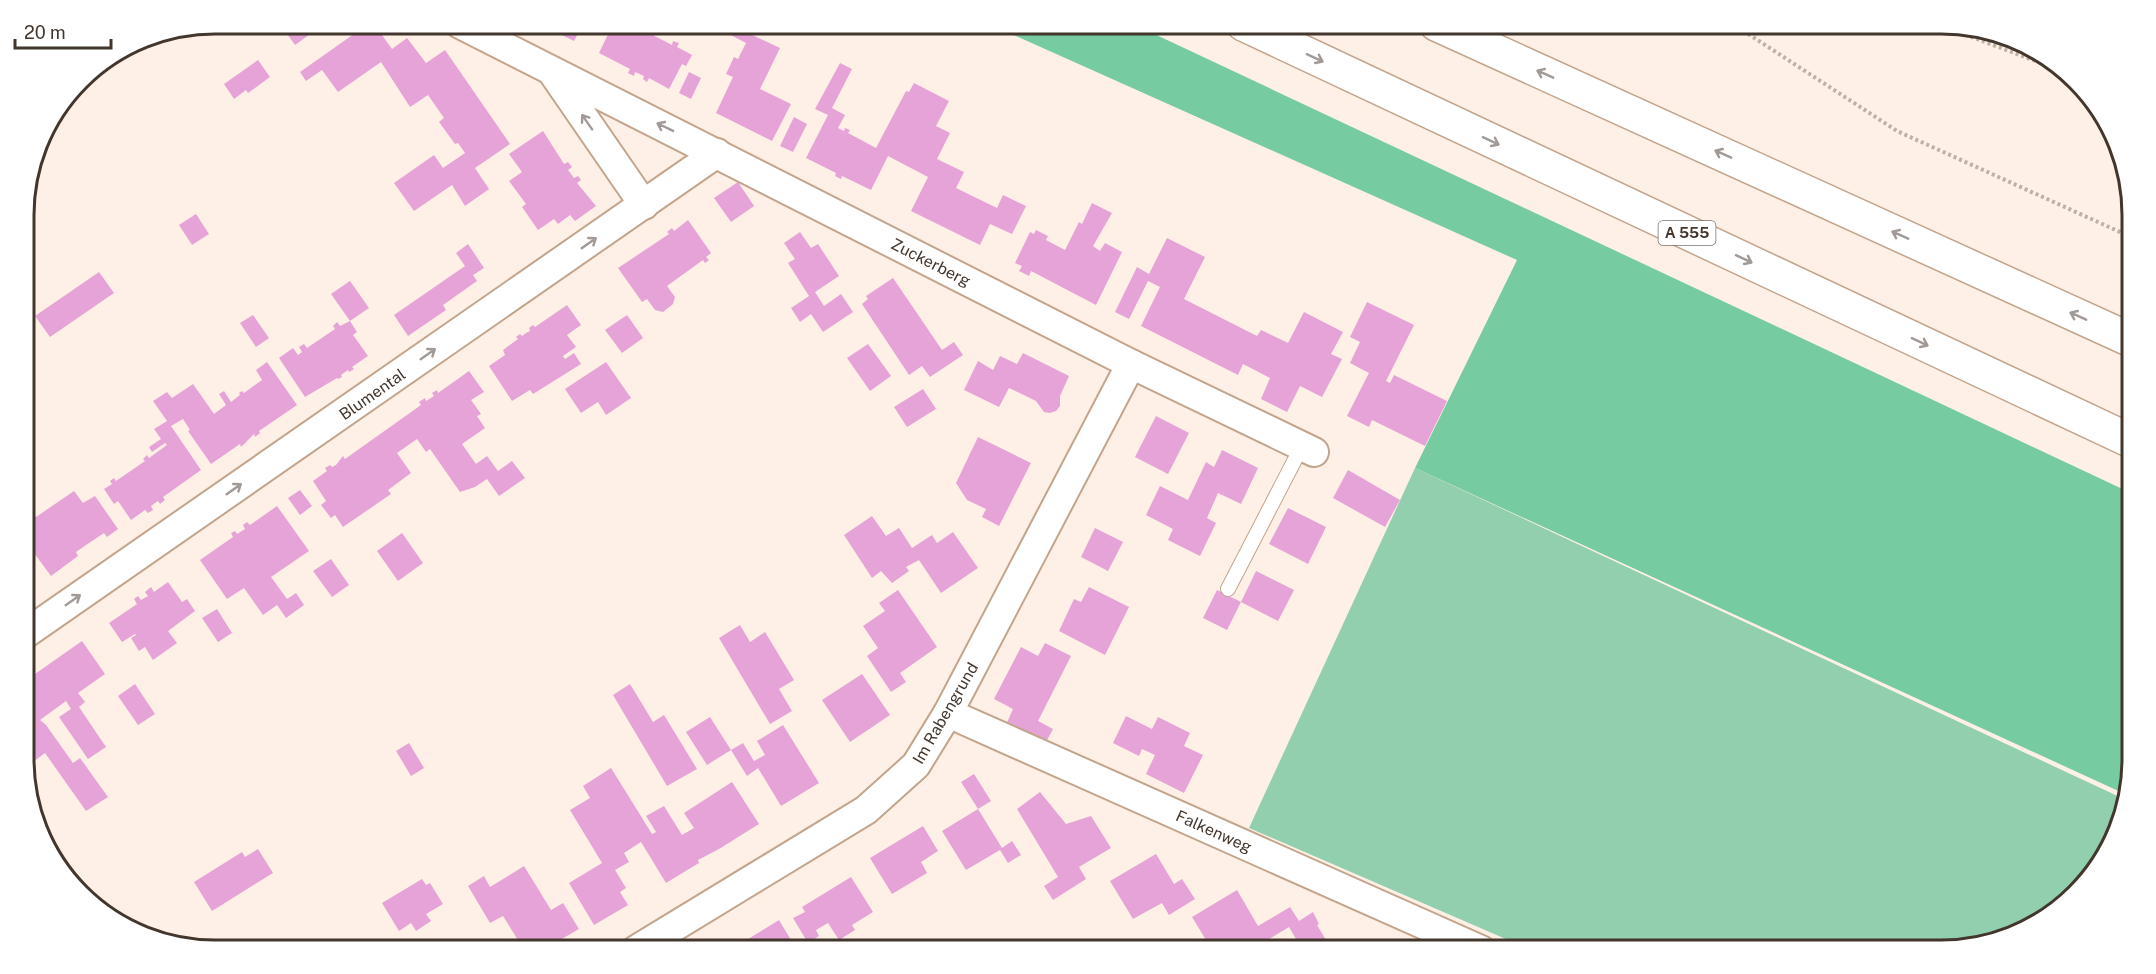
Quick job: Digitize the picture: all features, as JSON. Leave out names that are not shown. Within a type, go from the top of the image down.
[{"type":"highway","name":"A 555","points":[[1265,34],[2122,437]]},
{"type":"highway","points":[[1459,34],[2122,336]]},
{"type":"street","name":"Zuckerberg","points":[[481,35],[1131,364],[1308,449]]},
{"type":"street","name":"Zuckerberg","points":[[550,70],[644,205]]},
{"type":"street","name":"Blumental","points":[[34,628],[717,153]]},
{"type":"street","name":"Im Rabengrund","points":[[653,940],[866,810],[916,765],[948,713],[1131,364]]},
{"type":"street","name":"Falkenweg","points":[[948,713],[1457,939]]},
{"type":"lane","points":[[1228,589],[1308,449]]},
{"type":"path","points":[[1748,34],[1897,131],[2122,233]]},
{"type":"path","points":[[1974,38],[2032,60]]},
{"type":"green space","points":[[1155,34],[2122,489],[2122,758],[2118,791],[1415,468],[1517,260],[1013,35]]},
{"type":"green space","points":[[1415,468],[2117,796],[2108,828],[2097,849],[2084,869],[2051,902],[2010,926],[1976,936],[1952,939],[1506,939],[1249,828]]},
{"type":"building","points":[[288,35],[309,35],[295,45]]},
{"type":"building","points":[[353,35],[382,35],[392,49],[407,38],[426,63],[445,50],[510,144],[475,168],[489,189],[465,206],[452,185],[414,211],[394,183],[434,155],[443,168],[465,153],[458,143],[455,144],[439,122],[444,118],[428,95],[410,107],[381,62],[338,92],[322,70],[306,81],[300,72]]},
{"type":"building","points":[[562,35],[577,35],[574,41]]},
{"type":"building","points":[[608,35],[652,35],[672,45],[673,41],[679,43],[677,47],[692,55],[686,66],[682,64],[669,89],[649,78],[647,82],[643,79],[644,76],[635,72],[634,76],[628,73],[630,69],[599,53]]},
{"type":"building","points":[[730,35],[751,35],[780,48],[760,89],[791,104],[772,141],[716,113],[733,77],[726,74],[734,57],[738,59],[746,43]]},
{"type":"building","points":[[258,60],[270,77],[248,93],[246,90],[234,99],[224,84]]},
{"type":"building","points":[[840,63],[852,69],[832,108],[845,115],[838,128],[844,131],[845,128],[850,130],[848,133],[876,148],[906,91],[909,92],[914,83],[949,101],[936,126],[950,133],[937,159],[964,172],[956,188],[997,208],[1003,195],[1026,206],[1012,234],[990,224],[980,245],[911,211],[928,177],[888,156],[871,190],[842,176],[841,179],[835,176],[836,173],[806,158],[828,115],[815,109]]},
{"type":"building","points":[[689,72],[701,78],[691,99],[679,93]]},
{"type":"building","points":[[794,117],[807,124],[793,152],[780,146]]},
{"type":"building","points":[[543,131],[564,164],[568,162],[572,167],[568,170],[574,178],[578,176],[581,180],[577,183],[596,206],[575,221],[570,215],[558,224],[554,219],[538,230],[522,207],[526,204],[509,181],[522,172],[509,154]]},
{"type":"building","points":[[738,182],[754,206],[731,222],[714,198]]},
{"type":"building","points":[[1092,203],[1112,213],[1093,246],[1100,251],[1105,243],[1122,252],[1096,305],[1031,271],[1029,276],[1019,271],[1022,266],[1015,263],[1030,232],[1034,234],[1036,230],[1048,236],[1046,240],[1065,250],[1079,222],[1082,224]]},
{"type":"building","points":[[196,214],[209,234],[192,245],[179,225]]},
{"type":"building","points":[[688,220],[711,253],[706,257],[709,260],[705,263],[703,260],[667,286],[675,297],[673,304],[663,312],[655,310],[647,299],[642,302],[618,268],[669,234],[667,232],[672,228],[674,231]]},
{"type":"building","points":[[800,232],[811,248],[818,244],[839,276],[815,292],[824,306],[841,294],[853,312],[823,332],[811,314],[800,322],[791,308],[809,296],[788,263],[795,259],[784,243]]},
{"type":"building","points":[[1167,238],[1205,257],[1184,299],[1257,336],[1261,330],[1288,343],[1304,312],[1343,332],[1331,354],[1342,359],[1322,397],[1300,386],[1287,412],[1261,399],[1270,378],[1243,364],[1238,375],[1141,326],[1160,287],[1148,281],[1129,319],[1115,312],[1137,267],[1149,274]]},
{"type":"building","points":[[468,244],[484,268],[473,275],[477,281],[443,305],[446,310],[408,336],[394,315],[465,266],[456,253]]},
{"type":"building","points":[[99,272],[114,293],[50,337],[35,316]]},
{"type":"building","points":[[893,278],[942,350],[954,342],[963,355],[930,377],[922,366],[909,375],[862,304],[868,299],[866,296]]},
{"type":"building","points":[[350,281],[369,308],[350,321],[331,294]]},
{"type":"building","points":[[1367,302],[1414,325],[1386,381],[1390,383],[1394,375],[1447,401],[1425,446],[1372,420],[1369,427],[1347,416],[1369,373],[1350,363],[1360,342],[1350,337]]},
{"type":"building","points":[[567,305],[581,325],[567,335],[576,347],[563,356],[565,359],[574,353],[581,364],[533,394],[530,390],[512,401],[489,366],[505,355],[503,350],[518,339],[516,337],[530,331],[529,328],[533,325],[535,327]]},
{"type":"building","points":[[253,315],[269,338],[256,347],[240,323]]},
{"type":"building","points":[[627,315],[643,338],[622,353],[605,330]]},
{"type":"building","points":[[350,321],[357,332],[353,335],[368,356],[352,367],[354,369],[341,375],[342,377],[305,397],[279,358],[293,348],[298,355],[302,352],[299,347],[304,344],[307,348],[335,329],[333,326],[337,322],[340,326]]},
{"type":"building","points":[[868,344],[891,376],[870,391],[847,358]]},
{"type":"building","points":[[1023,353],[1069,376],[1060,396],[1060,406],[1056,411],[1044,412],[1036,401],[1009,388],[999,407],[964,390],[978,361],[993,370],[1000,356],[1017,364]]},
{"type":"building","points":[[267,362],[297,405],[259,431],[260,433],[255,437],[254,434],[241,447],[240,444],[211,464],[188,431],[190,430],[183,419],[171,426],[201,470],[163,497],[165,500],[160,504],[158,501],[151,506],[153,510],[148,513],[145,510],[131,520],[118,501],[114,504],[104,489],[112,484],[110,481],[114,478],[116,481],[145,461],[143,459],[147,455],[149,458],[167,445],[165,443],[152,452],[149,447],[161,439],[154,429],[167,421],[153,401],[167,392],[172,398],[193,384],[214,414],[226,405],[219,394],[224,391],[231,402],[240,395],[239,393],[242,391],[244,393],[262,380],[256,370]]},
{"type":"building","points":[[606,362],[631,398],[606,415],[598,402],[581,413],[565,389]]},
{"type":"building","points":[[469,371],[484,392],[471,400],[481,414],[477,416],[485,428],[462,444],[476,464],[487,456],[498,471],[512,461],[525,478],[499,496],[487,479],[475,487],[460,492],[430,449],[426,452],[417,439],[397,453],[411,473],[388,490],[391,494],[343,527],[335,515],[331,518],[321,505],[326,501],[313,481],[327,471],[325,468],[336,465],[343,456],[345,459],[421,405],[419,402],[425,398],[426,401],[434,396],[432,393],[437,390],[438,393]]},
{"type":"building","points":[[923,389],[936,409],[907,427],[894,407]]},
{"type":"building","points":[[1156,416],[1189,433],[1168,474],[1135,457]]},
{"type":"building","points":[[978,437],[1031,463],[999,526],[982,517],[986,509],[967,500],[956,483]]},
{"type":"building","points":[[1222,450],[1258,468],[1241,504],[1218,493],[1207,518],[1216,523],[1200,556],[1168,540],[1173,529],[1146,515],[1160,486],[1188,500],[1206,462],[1214,467]]},
{"type":"building","points":[[1348,470],[1400,500],[1385,527],[1333,498]]},
{"type":"building","points":[[300,490],[312,506],[300,515],[288,498]]},
{"type":"building","points":[[74,491],[83,503],[95,496],[118,529],[107,537],[104,533],[76,552],[78,556],[51,576],[34,553],[34,515],[36,517]]},
{"type":"building","points":[[277,506],[309,551],[271,577],[287,599],[296,593],[304,605],[286,618],[277,605],[263,615],[244,588],[227,599],[200,560],[233,537],[231,533],[235,531],[237,534],[245,529],[243,525],[247,522],[250,525]]},
{"type":"building","points":[[1288,508],[1326,527],[1308,564],[1269,544]]},
{"type":"building","points":[[872,516],[886,536],[899,528],[912,548],[932,535],[937,543],[953,532],[978,568],[941,593],[919,560],[906,567],[909,571],[892,583],[881,571],[872,578],[844,535]]},
{"type":"building","points":[[1095,528],[1123,542],[1108,571],[1081,557]]},
{"type":"building","points":[[402,533],[423,563],[398,581],[377,551]]},
{"type":"building","points":[[331,559],[349,585],[332,597],[313,571]]},
{"type":"building","points":[[1256,571],[1294,590],[1278,621],[1241,602]]},
{"type":"building","points":[[168,582],[182,602],[187,599],[195,611],[168,631],[177,643],[153,660],[145,647],[139,651],[131,638],[135,634],[122,642],[109,623],[137,604],[134,599],[138,596],[141,600],[148,596],[145,592],[151,587],[154,592]]},
{"type":"building","points":[[1089,587],[1129,607],[1105,655],[1059,631],[1074,599],[1081,602]]},
{"type":"building","points":[[898,590],[937,647],[900,673],[906,682],[891,692],[867,656],[878,648],[863,626],[885,611],[879,603]]},
{"type":"building","points":[[1217,590],[1241,602],[1227,630],[1203,618]]},
{"type":"building","points":[[217,609],[232,633],[218,642],[202,618]]},
{"type":"building","points":[[740,625],[750,642],[765,632],[794,680],[779,689],[792,711],[770,724],[719,638]]},
{"type":"building","points":[[82,641],[105,674],[78,693],[85,702],[79,707],[106,747],[88,759],[59,717],[71,709],[66,701],[40,720],[73,763],[80,758],[108,797],[86,811],[45,753],[34,761],[34,675]]},
{"type":"building","points":[[1045,643],[1071,656],[1038,721],[1053,729],[1046,742],[1006,725],[1013,709],[994,699],[1021,647],[1038,656]]},
{"type":"building","points":[[862,674],[890,715],[850,742],[822,700]]},
{"type":"building","points":[[135,684],[155,714],[138,725],[118,696]]},
{"type":"building","points":[[630,684],[653,722],[664,715],[697,769],[667,786],[613,695]]},
{"type":"building","points":[[1126,716],[1152,729],[1158,717],[1190,733],[1184,746],[1203,755],[1184,793],[1146,774],[1155,755],[1142,749],[1139,756],[1113,743]]},
{"type":"building","points":[[710,717],[731,750],[707,765],[686,732]]},
{"type":"building","points":[[783,725],[819,783],[781,806],[758,768],[747,776],[731,750],[743,743],[754,761],[765,755],[757,741]]},
{"type":"building","points":[[409,743],[424,768],[411,776],[396,751]]},
{"type":"building","points":[[611,768],[652,834],[656,832],[646,816],[664,806],[682,835],[694,828],[684,813],[732,782],[759,824],[698,860],[699,863],[666,883],[641,842],[624,853],[629,862],[615,870],[626,888],[620,892],[628,905],[594,925],[569,883],[602,863],[570,810],[590,798],[583,786]]},
{"type":"building","points":[[974,774],[991,801],[978,809],[961,782]]},
{"type":"building","points":[[1040,792],[1066,824],[1091,816],[1111,848],[1079,867],[1086,879],[1053,900],[1044,886],[1058,877],[1017,809]]},
{"type":"building","points":[[978,809],[1002,848],[1012,841],[1021,855],[1008,863],[1000,850],[966,870],[942,831]]},
{"type":"building","points":[[923,826],[938,851],[921,862],[927,873],[892,894],[870,858]]},
{"type":"building","points":[[258,849],[273,873],[212,911],[194,882],[242,852],[245,857]]},
{"type":"building","points":[[1156,854],[1174,884],[1182,879],[1195,899],[1169,915],[1162,903],[1133,919],[1110,881]]},
{"type":"building","points":[[524,866],[551,910],[563,903],[579,929],[560,940],[518,940],[503,916],[490,923],[468,886],[484,876],[490,887]]},
{"type":"building","points":[[851,877],[873,912],[852,925],[855,930],[840,940],[828,923],[816,930],[819,936],[813,940],[806,940],[793,918],[805,912],[802,907]]},
{"type":"building","points":[[422,879],[426,885],[430,883],[443,904],[426,914],[431,921],[416,931],[411,923],[399,931],[382,903]]},
{"type":"building","points":[[1237,890],[1258,926],[1290,907],[1299,921],[1313,912],[1319,924],[1317,925],[1326,939],[1295,939],[1289,927],[1269,939],[1206,939],[1192,917]]},
{"type":"building","points":[[779,920],[791,940],[747,940]]}]
